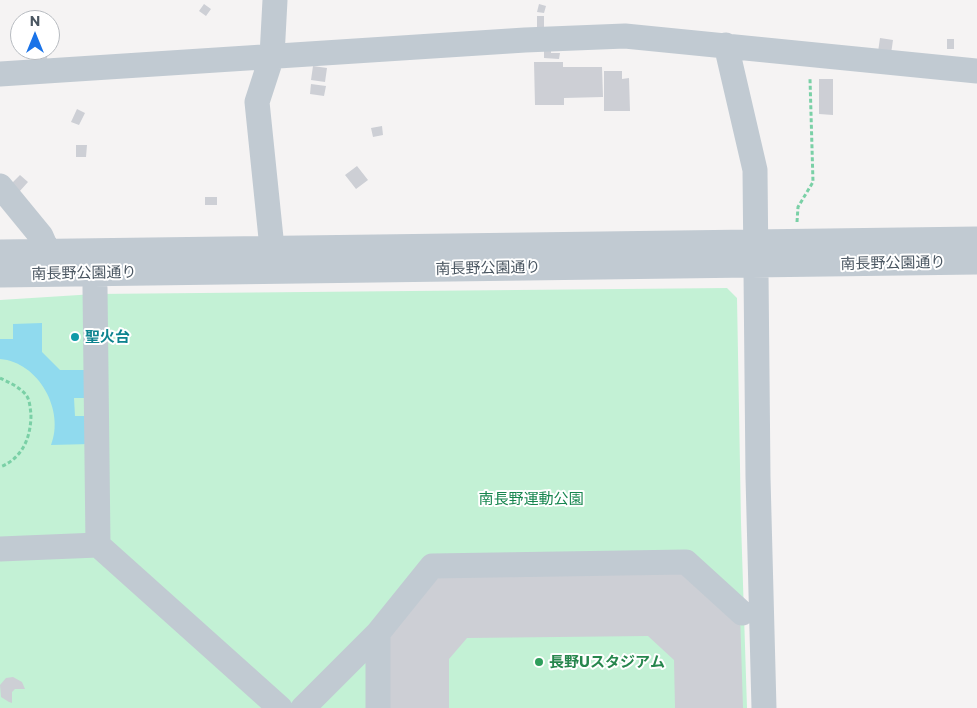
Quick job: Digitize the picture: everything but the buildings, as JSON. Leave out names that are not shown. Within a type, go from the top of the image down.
[{"type":"street","points":[[272,248],[257,102],[272,56],[275,0]]},
{"type":"street","points":[[0,74],[625,36],[977,71]]},
{"type":"street","points":[[726,45],[755,170],[764,708]]},
{"type":"street","points":[[0,186],[41,236],[48,252]]},
{"type":"street","name":"南長野公園通り","points":[[0,275],[756,255],[797,242],[977,239]]},
{"type":"street","name":"南長野公園通り","points":[[0,252],[272,248],[756,255],[977,262]]},
{"type":"street","points":[[95,288],[98,545]]},
{"type":"street","points":[[0,549],[98,545],[280,708]]},
{"type":"street","points":[[303,708],[378,633],[432,566],[686,562],[742,613]]},
{"type":"street","points":[[378,633],[378,708]]},
{"type":"path","points":[[797,242],[798,207],[813,182],[810,79]]},
{"type":"path","points":[[0,378],[27,395],[31,419],[28,437],[18,457],[0,467]]},
{"type":"green space","name":"南長野運動公園","points":[[727,288],[737,298],[747,708],[0,708],[0,300],[95,294]]},
{"type":"water","points":[[42,323],[42,352],[60,370],[87,370],[88,398],[74,398],[75,416],[89,416],[90,444],[51,445],[54,432],[54,418],[45,390],[26,369],[14,362],[0,359],[0,339],[13,339],[13,324]]},
{"type":"place","name":"聖火台","points":[[75,337]]},
{"type":"place","name":"長野Uスタジアム","points":[[539,662]]}]
